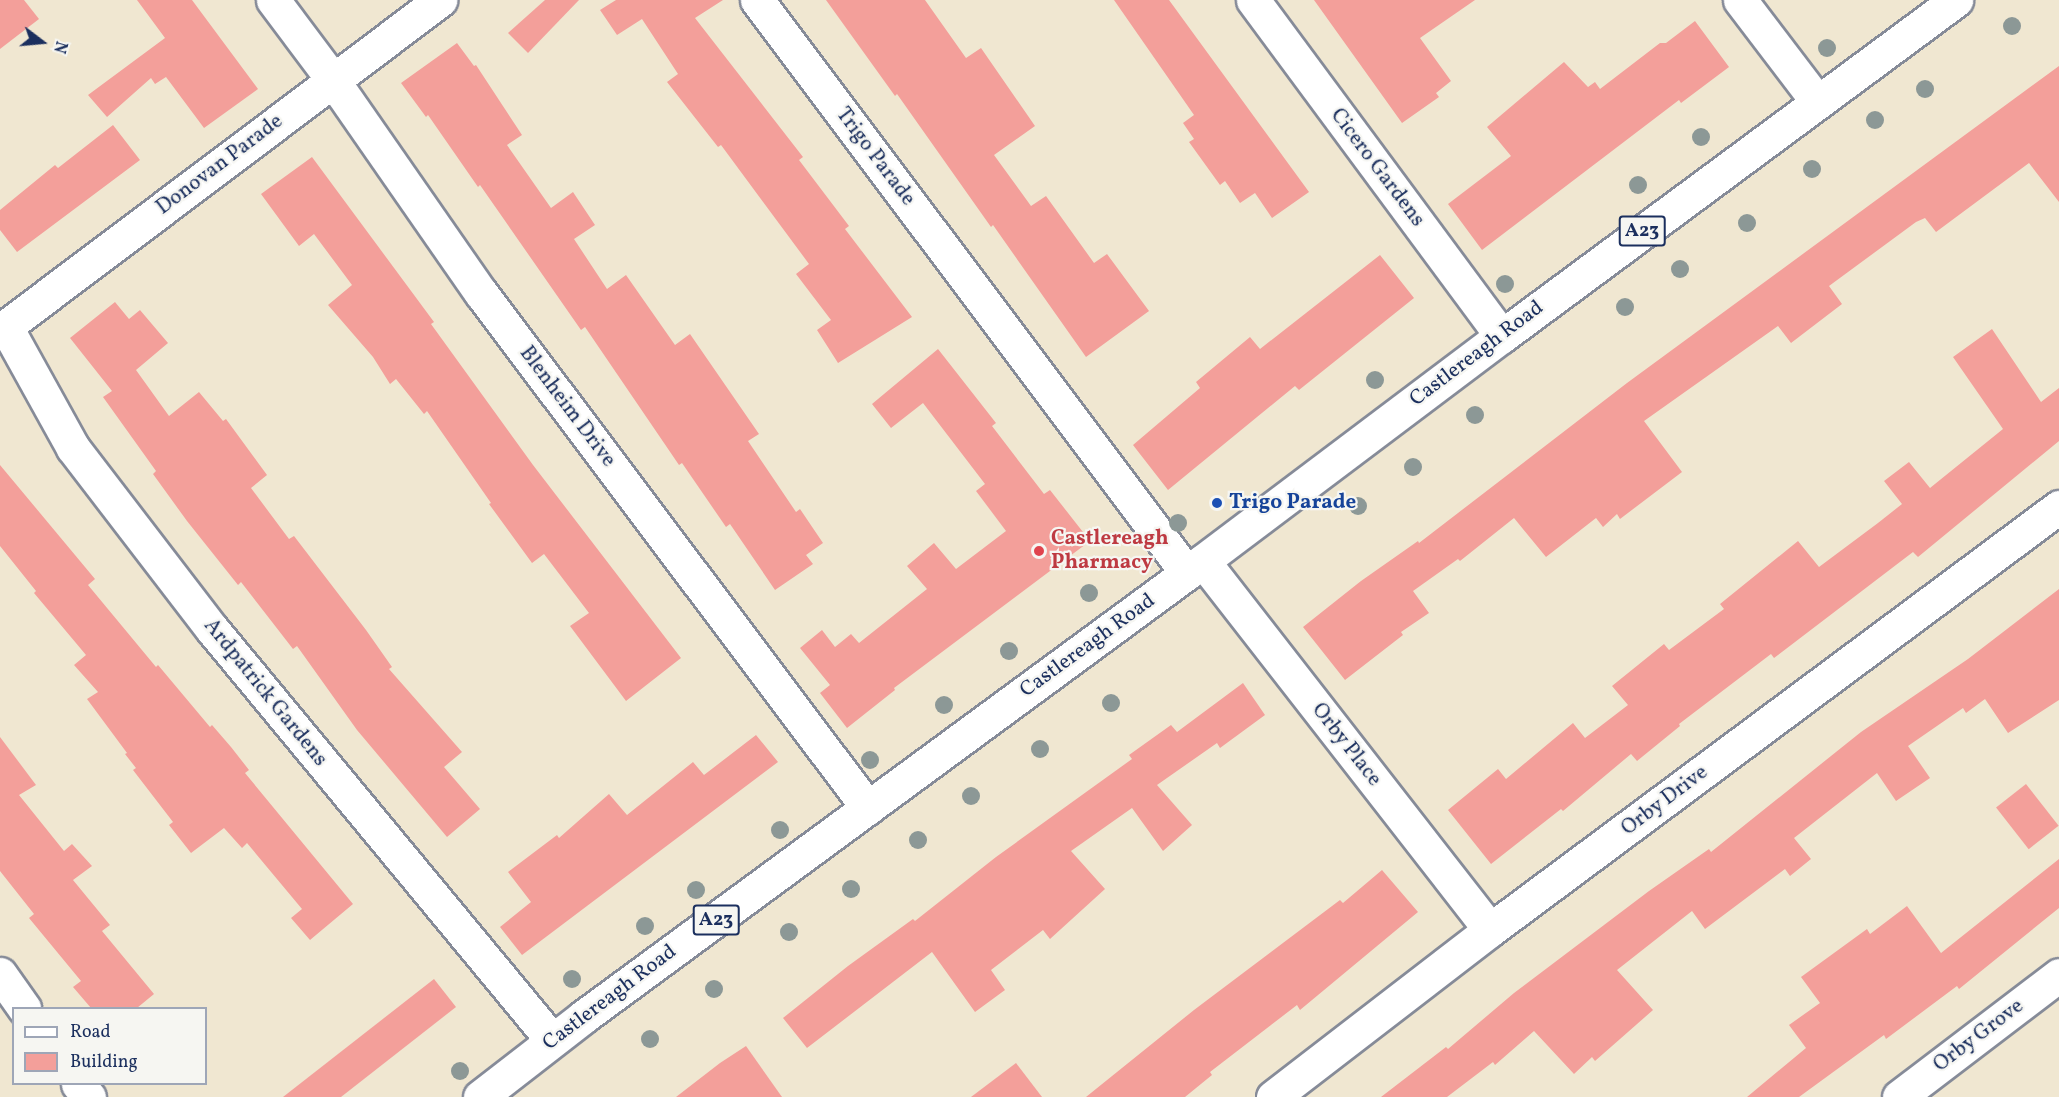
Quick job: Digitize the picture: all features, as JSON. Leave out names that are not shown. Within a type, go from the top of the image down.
[{"type":"street","name":"Blenheim Drive","points":[[273,0],[333,80],[481,293],[868,808]]},
{"type":"street","name":"Donovan Parade","points":[[3,329],[440,0]]},
{"type":"street","name":"Trigo Parade","points":[[757,0],[1195,567]]},
{"type":"street","name":"Cicero Gardens","points":[[1252,0],[1502,336]]},
{"type":"street","points":[[1740,0],[1817,101]]},
{"type":"street","name":"Castlereagh Road","points":[[480,1097],[552,1040],[1195,567],[1817,101],[1956,0]]},
{"type":"street","name":"Ardpatrick Gardens","points":[[3,329],[73,448],[94,477],[212,629],[552,1040]]},
{"type":"street","name":"Orby Drive","points":[[1273,1097],[1490,930],[2059,507]]},
{"type":"street","name":"Orby Place","points":[[1195,567],[1490,930]]},
{"type":"street","points":[[0,974],[23,1007]]},
{"type":"street","name":"Orby Grove","points":[[1899,1097],[2059,975]]},
{"type":"street","points":[[80,1085],[89,1097]]},
{"type":"building","points":[[0,0],[24,0],[39,19],[0,49]]},
{"type":"building","points":[[137,0],[192,0],[258,89],[204,128],[166,77],[155,84],[151,78],[107,117],[88,95],[165,38]]},
{"type":"building","points":[[545,0],[579,0],[528,53],[508,33]]},
{"type":"building","points":[[616,0],[723,0],[695,18],[803,157],[799,160],[849,226],[845,229],[912,317],[838,363],[817,330],[831,320],[796,274],[809,264],[721,145],[718,147],[667,82],[678,74],[642,19],[617,35],[600,10]]},
{"type":"building","points":[[826,0],[925,0],[966,58],[981,48],[1035,126],[994,155],[1031,206],[1046,196],[1094,263],[1107,254],[1149,311],[1086,357],[993,225],[991,227],[897,94],[895,96]]},
{"type":"building","points":[[1114,0],[1169,0],[1309,192],[1272,218],[1255,193],[1240,203],[1225,181],[1220,185],[1189,142],[1194,139],[1183,123],[1194,115]]},
{"type":"building","points":[[1314,0],[1475,0],[1420,38],[1451,81],[1436,93],[1439,97],[1402,123]]},
{"type":"building","points":[[1695,21],[1729,67],[1681,103],[1679,100],[1482,250],[1448,204],[1511,156],[1487,127],[1564,62],[1588,87],[1595,82],[1600,89],[1660,43],[1666,43]]},
{"type":"building","points":[[457,43],[474,66],[476,65],[522,135],[507,145],[551,208],[573,192],[595,225],[574,239],[607,289],[626,275],[675,345],[690,334],[759,434],[748,441],[796,512],[800,509],[823,543],[806,555],[813,564],[775,590],[730,524],[726,527],[682,463],[679,465],[585,327],[581,330],[480,185],[478,187],[428,115],[426,117],[401,83]]},
{"type":"building","points":[[2059,66],[2059,202],[2029,163],[1936,232],[1925,218],[1916,222],[1829,286],[1842,304],[1791,343],[1778,326],[1644,421],[1682,472],[1620,519],[1617,514],[1603,527],[1596,518],[1546,557],[1514,518],[1460,561],[1458,559],[1413,591],[1429,613],[1401,632],[1403,635],[1345,680],[1303,627],[1361,581],[1418,541],[1419,543],[1627,383]]},
{"type":"building","points":[[113,125],[140,160],[17,252],[0,230],[0,210],[55,165],[58,168]]},
{"type":"building","points":[[312,157],[434,322],[431,324],[533,465],[681,658],[626,701],[570,626],[589,613],[544,554],[532,563],[489,504],[491,503],[427,411],[424,414],[396,379],[390,384],[373,357],[328,305],[352,285],[314,234],[299,246],[261,194]]},
{"type":"building","points":[[1380,255],[1414,298],[1299,390],[1295,386],[1168,490],[1133,445],[1200,388],[1196,382],[1250,337],[1260,349]]},
{"type":"building","points":[[115,302],[129,319],[140,310],[168,343],[136,370],[169,416],[199,392],[223,421],[226,419],[267,475],[251,488],[289,539],[294,536],[366,630],[392,667],[389,669],[462,752],[444,767],[480,809],[447,837],[357,730],[297,646],[293,649],[241,582],[238,585],[187,521],[153,474],[156,471],[103,397],[112,391],[70,338]]},
{"type":"building","points":[[1992,329],[2041,402],[2059,388],[2059,441],[1918,557],[1913,552],[1774,658],[1771,654],[1679,724],[1680,726],[1637,761],[1631,754],[1563,811],[1561,809],[1491,864],[1448,810],[1498,769],[1506,779],[1573,723],[1585,738],[1628,705],[1612,686],[1664,644],[1669,650],[1724,609],[1720,604],[1798,541],[1819,567],[1878,523],[1902,504],[1884,481],[1909,462],[1930,488],[2003,429],[1953,357]]},
{"type":"building","points":[[938,349],[996,423],[992,426],[1044,494],[1050,490],[1090,541],[894,688],[895,690],[847,728],[820,693],[830,685],[800,648],[822,630],[835,647],[851,634],[859,643],[927,589],[907,566],[934,543],[956,569],[1006,531],[976,491],[985,484],[923,403],[891,428],[872,404]]},
{"type":"building","points":[[0,465],[95,579],[88,585],[156,667],[158,665],[210,727],[212,725],[231,747],[249,770],[245,773],[353,904],[310,940],[291,918],[302,909],[247,843],[242,848],[224,828],[191,853],[169,825],[173,822],[133,770],[136,768],[125,754],[127,753],[87,699],[98,692],[74,665],[86,655],[34,593],[36,591],[0,546]]},
{"type":"building","points":[[2059,589],[2059,700],[2008,733],[1985,699],[1966,713],[1963,708],[1908,746],[1930,778],[1896,801],[1877,773],[1794,838],[1811,859],[1790,876],[1785,869],[1705,929],[1692,911],[1617,970],[1653,1010],[1595,1061],[1592,1057],[1574,1074],[1534,1031],[1495,1065],[1493,1062],[1447,1097],[1381,1097],[1446,1047],[1448,1049],[1514,993],[1649,891],[1709,849],[1711,852],[1861,732],[1968,659]]},
{"type":"building","points":[[1243,683],[1265,715],[1220,748],[1217,743],[1157,785],[1192,825],[1163,851],[1132,808],[1071,851],[1105,889],[1050,939],[1043,930],[991,970],[1005,990],[975,1012],[932,952],[807,1048],[783,1018],[848,966],[913,919],[915,921],[996,857],[1132,759],[1129,755],[1171,725],[1177,732]]},
{"type":"building","points":[[756,735],[778,762],[522,955],[500,927],[531,902],[508,872],[557,835],[559,838],[609,794],[627,815],[693,762],[704,775]]},
{"type":"building","points":[[0,737],[36,785],[19,795],[64,851],[72,844],[92,866],[73,880],[110,925],[102,931],[154,994],[138,1007],[90,1007],[73,987],[81,981],[29,918],[34,914],[0,871]]},
{"type":"building","points":[[2026,784],[2059,826],[2029,849],[1996,807]]},
{"type":"building","points":[[2059,859],[2059,908],[1959,989],[1957,986],[1886,1039],[1884,1035],[1799,1097],[1747,1097],[1806,1048],[1789,1025],[1820,1003],[1801,977],[1867,929],[1870,934],[1907,906],[1941,953]]},
{"type":"building","points":[[1382,870],[1418,912],[1300,1010],[1297,1005],[1210,1072],[1212,1075],[1185,1097],[1086,1097],[1194,1010],[1340,900],[1343,903]]},
{"type":"building","points":[[434,979],[456,1007],[341,1097],[283,1097]]},
{"type":"building","points":[[746,1046],[782,1097],[676,1097],[720,1063]]},
{"type":"building","points":[[1016,1063],[1042,1097],[971,1097]]},
{"type":"place","name":"Trigo Parade","points":[[1217,503]]},
{"type":"place","name":"Castlereagh Pharmacy","points":[[1039,551]]}]
